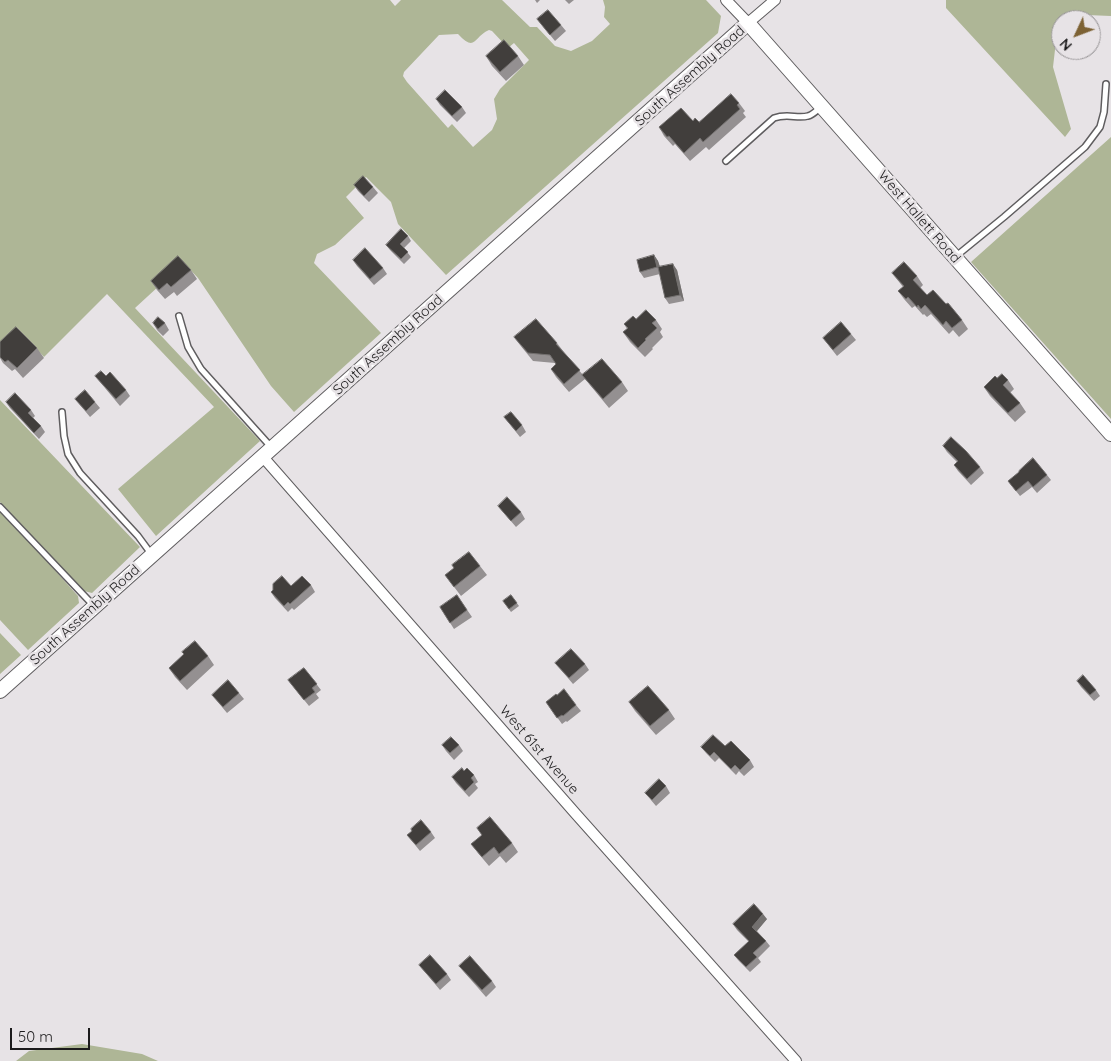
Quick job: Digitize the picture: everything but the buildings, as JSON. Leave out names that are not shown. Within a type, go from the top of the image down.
[{"type":"street","name":"West Hallett Road","points":[[726,0],[1111,434]]},
{"type":"street","name":"South Assembly Road","points":[[0,691],[775,0]]},
{"type":"street","name":"West 61st Avenue","points":[[268,452],[575,813],[796,1061]]},
{"type":"lane","points":[[955,257],[1004,218],[1085,147],[1100,127],[1104,112],[1106,84]]},
{"type":"lane","points":[[726,161],[774,118],[788,115],[806,117],[822,106]]},
{"type":"lane","points":[[179,316],[188,347],[201,369],[268,452]]},
{"type":"lane","points":[[62,412],[68,454],[80,473],[153,555]]},
{"type":"lane","points":[[0,508],[94,607]]},
{"type":"green space","points":[[0,0],[390,0],[395,6],[401,0],[502,0],[530,27],[537,27],[555,46],[571,51],[592,41],[610,24],[604,17],[605,7],[603,0],[706,0],[721,16],[718,33],[446,275],[398,224],[391,202],[366,177],[346,197],[364,218],[335,245],[317,254],[314,263],[381,333],[294,412],[271,386],[198,278],[184,263],[135,308],[260,441],[156,536],[118,489],[214,407],[107,294],[44,357],[23,334],[0,355]],"holes":[[[489,30],[508,48],[514,43],[529,60],[500,89],[494,99],[497,119],[492,130],[473,147],[452,124],[448,128],[403,76],[404,72],[439,35],[458,34],[464,40],[472,43],[484,33]]]},
{"type":"green space","points":[[946,0],[1111,0],[1111,16],[1101,16],[1101,10],[1051,10],[1051,60],[1054,60],[1053,67],[1071,129],[1065,137],[946,8]]},
{"type":"green space","points":[[1111,137],[1111,419],[971,262]]},
{"type":"green space","points":[[0,400],[140,547],[92,593],[84,591],[0,502]]},
{"type":"green space","points":[[0,509],[78,596],[79,603],[28,650],[0,620]]},
{"type":"green space","points":[[0,633],[21,655],[0,674]]},
{"type":"green space","points":[[82,1044],[142,1054],[158,1061],[16,1061],[29,1051]]}]
